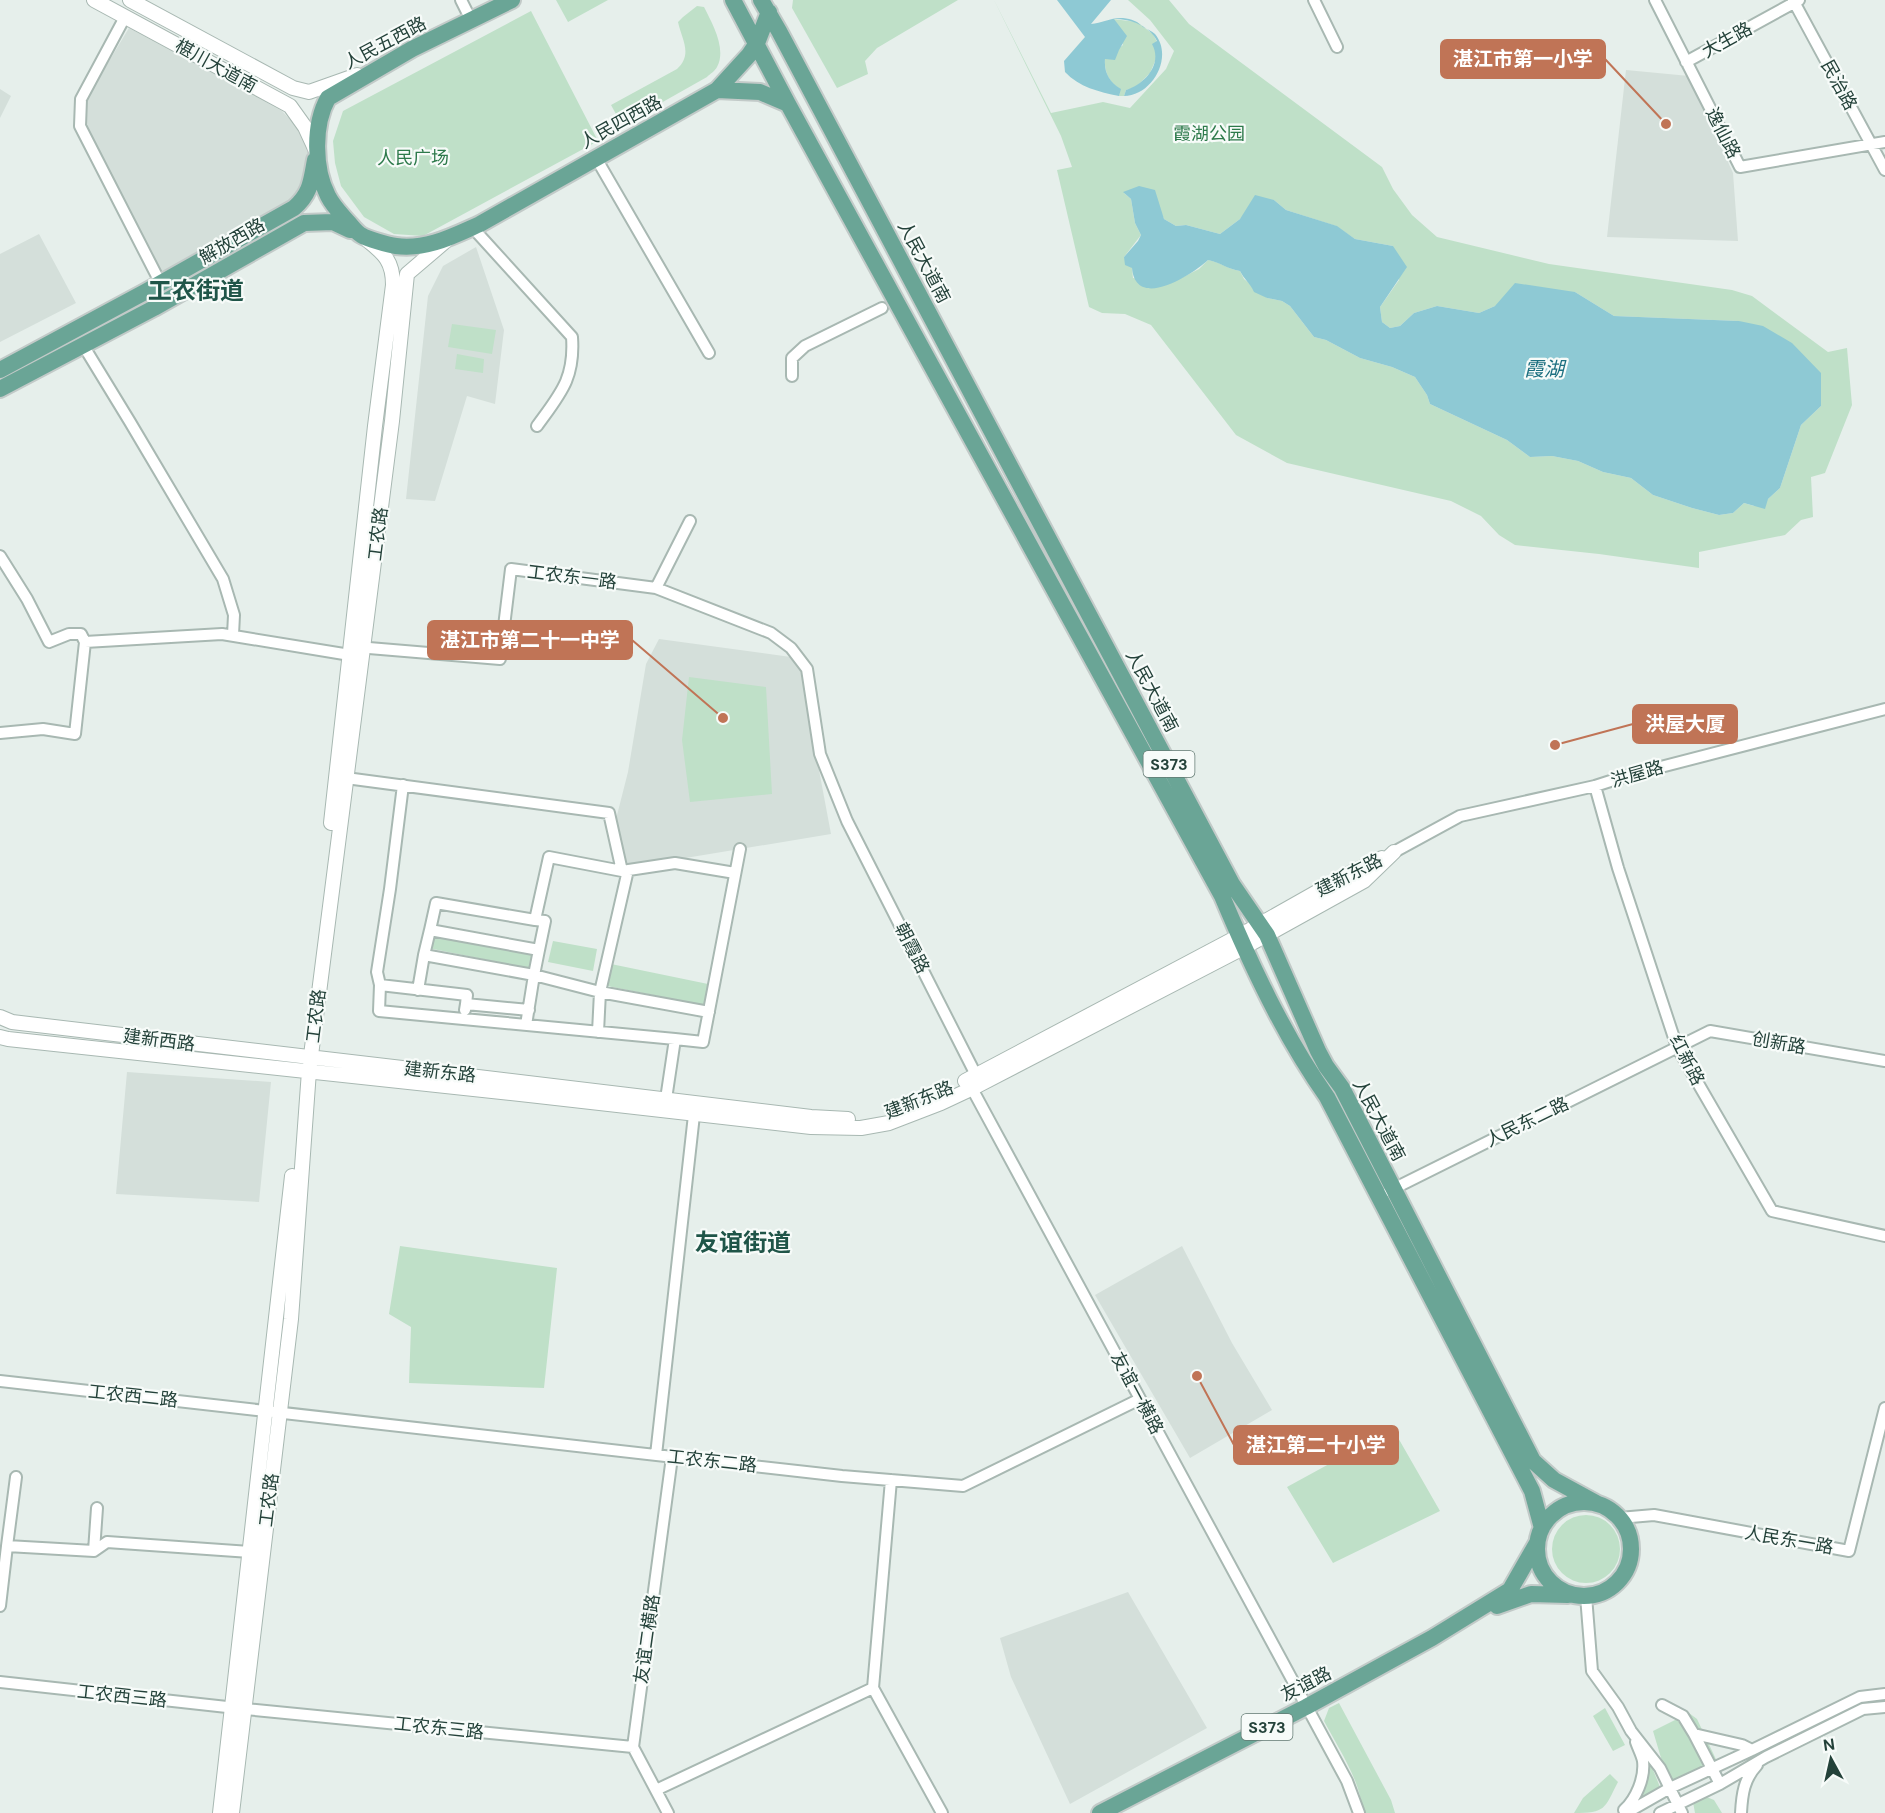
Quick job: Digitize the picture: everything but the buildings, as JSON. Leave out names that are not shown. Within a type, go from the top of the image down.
[{"type":"main road","name":"人民五西路","points":[[316,153],[321,112],[328,98],[412,50],[512,0]]},
{"type":"main road","name":"人民大道南","points":[[733,0],[1222,896],[1241,942],[1310,1074],[1327,1097],[1532,1491],[1539,1536]]},
{"type":"main road","name":"人民大道南","points":[[765,6],[1227,873],[1263,929],[1318,1051],[1342,1088],[1533,1461],[1554,1480],[1598,1504]]},
{"type":"main road","name":"人民四西路","points":[[361,236],[396,246],[423,246],[460,233],[717,90],[749,56],[757,43],[765,6]]},
{"type":"main road","points":[[717,90],[760,92],[788,104]]},
{"type":"main road","points":[[316,153],[327,195],[336,209],[361,236]]},
{"type":"main road","name":"解放西路","points":[[3,374],[294,208],[310,189],[316,153]]},
{"type":"main road","name":"解放西路","points":[[3,374],[83,345],[154,308],[304,222],[333,222],[361,236]]},
{"type":"main road","name":"S373","points":[[1585,1502],[1610,1509],[1619,1518],[1628,1531],[1631,1545],[1630,1560],[1624,1574],[1614,1585],[1601,1593],[1580,1595],[1561,1590],[1550,1582],[1540,1564],[1539,1536],[1549,1517],[1572,1503],[1585,1502]]},
{"type":"main road","name":"友谊路","points":[[1432,1638],[1510,1590],[1539,1536]]},
{"type":"main road","name":"友谊路","points":[[1100,1813],[1304,1708],[1488,1609],[1531,1594],[1580,1595]]},
{"type":"street","name":"椹川大道南","points":[[94,0],[290,106],[305,127],[316,153]]},
{"type":"street","name":"椹川大道南","points":[[130,0],[293,88],[309,92],[375,68]]},
{"type":"street","points":[[461,0],[471,20]]},
{"type":"street","points":[[1314,0],[1337,47]]},
{"type":"street","name":"逸仙路","points":[[1655,0],[1740,167],[1885,142]]},
{"type":"street","name":"大生路","points":[[1686,62],[1795,1]]},
{"type":"street","name":"民治路","points":[[1795,1],[1885,170]]},
{"type":"street","points":[[125,17],[81,99],[80,126],[161,284]]},
{"type":"street","points":[[375,68],[412,50]]},
{"type":"street","points":[[596,158],[709,353]]},
{"type":"street","points":[[460,233],[572,337],[574,356],[571,373],[537,426]]},
{"type":"street","name":"工农路","points":[[311,1065],[346,778],[354,650],[392,422],[407,274],[460,233]]},
{"type":"street","name":"工农路","points":[[220,1813],[238,1708],[273,1412],[393,273],[384,253],[361,236]]},
{"type":"street","points":[[792,376],[792,358],[805,346],[882,308]]},
{"type":"street","points":[[83,345],[223,579],[234,615],[233,635]]},
{"type":"street","points":[[656,588],[690,521]]},
{"type":"street","points":[[0,556],[27,599],[49,642],[69,634],[81,634],[85,642],[75,734],[43,729],[0,733]]},
{"type":"street","name":"工农东一路","points":[[354,650],[500,659],[512,569],[656,588]]},
{"type":"street","name":"朝霞路","points":[[656,588],[771,633],[791,648],[807,669],[819,754],[847,821],[972,1081]]},
{"type":"street","points":[[85,642],[222,634],[354,650]]},
{"type":"street","name":"洪屋路","points":[[1394,852],[1460,816],[1595,786],[1626,776],[1885,710]]},
{"type":"street","points":[[346,778],[609,813],[625,870],[600,992],[598,1032]]},
{"type":"street","points":[[403,785],[377,972],[381,985],[379,1011],[703,1042],[740,849]]},
{"type":"street","name":"红新路","points":[[1595,786],[1618,868],[1677,1047],[1772,1211],[1885,1236]]},
{"type":"street","name":"建新东路","points":[[311,1065],[666,1099],[811,1117],[861,1120],[890,1114],[972,1081],[1263,929],[1364,881],[1394,852]]},
{"type":"street","points":[[535,920],[549,857],[625,870],[675,863],[735,873]]},
{"type":"street","points":[[418,990],[436,903],[545,921],[526,1025]]},
{"type":"street","points":[[430,930],[539,950]]},
{"type":"street","points":[[424,955],[534,975],[600,992],[709,1012]]},
{"type":"street","points":[[381,985],[467,995],[464,1019]]},
{"type":"street","points":[[466,1004],[529,1010]]},
{"type":"street","name":"建新西路","points":[[0,1017],[12,1022],[311,1065]]},
{"type":"street","name":"创新路","points":[[1677,1047],[1710,1031],[1885,1061]]},
{"type":"street","name":"建新西路","points":[[0,1036],[8,1040],[311,1065]]},
{"type":"street","points":[[666,1099],[675,1040]]},
{"type":"street","name":"人民东二路","points":[[1379,1198],[1393,1188],[1677,1047]]},
{"type":"street","name":"建新东路","points":[[311,1065],[694,1115],[811,1127],[861,1128],[889,1123],[941,1103],[972,1081]]},
{"type":"street","name":"友谊一横路","points":[[972,1081],[1347,1789],[1353,1813]]},
{"type":"street","points":[[656,1455],[694,1115]]},
{"type":"street","name":"工农西二路","points":[[0,1381],[273,1412]]},
{"type":"street","name":"工农东二路","points":[[273,1412],[672,1457],[963,1486],[1140,1399]]},
{"type":"street","name":"人民东一路","points":[[1619,1518],[1654,1515],[1849,1551],[1885,1408]]},
{"type":"street","name":"工农路","points":[[232,1813],[250,1552],[273,1412]]},
{"type":"street","name":"友谊二横路","points":[[633,1747],[672,1457]]},
{"type":"street","points":[[0,1606],[16,1477]]},
{"type":"street","points":[[891,1480],[873,1688],[942,1813]]},
{"type":"street","points":[[94,1551],[97,1508]]},
{"type":"street","points":[[7,1546],[94,1551],[107,1542],[250,1552]]},
{"type":"street","points":[[1580,1595],[1592,1671],[1618,1707],[1643,1761],[1640,1784],[1634,1801],[1621,1813]]},
{"type":"street","name":"工农西三路","points":[[0,1682],[238,1708]]},
{"type":"street","points":[[656,1790],[873,1688]]},
{"type":"street","points":[[1626,1813],[1670,1788],[1860,1697],[1885,1694]]},
{"type":"street","points":[[1662,1705],[1683,1716],[1720,1784]]},
{"type":"street","points":[[1660,1813],[1680,1809],[1766,1757],[1863,1709],[1885,1707]]},
{"type":"street","name":"工农东三路","points":[[238,1708],[633,1747]]},
{"type":"street","points":[[1304,1708],[1347,1781],[1359,1813]]},
{"type":"street","points":[[1631,1731],[1660,1768],[1680,1809]]},
{"type":"street","points":[[1694,1734],[1742,1745],[1752,1750]]},
{"type":"street","points":[[633,1747],[669,1813]]},
{"type":"street","points":[[1741,1813],[1742,1793],[1748,1776],[1766,1757]]},
{"type":"shaded area","points":[[129,28],[282,111],[301,131],[311,154],[304,185],[292,201],[163,275],[83,125],[85,101]]},
{"type":"shaded area","points":[[1626,70],[1689,76],[1733,173],[1738,241],[1607,237]]},
{"type":"shaded area","points":[[0,89],[11,96],[0,118]]},
{"type":"shaded area","points":[[39,234],[76,303],[0,342],[0,254]]},
{"type":"shaded area","points":[[476,247],[504,330],[495,404],[467,396],[435,501],[406,499],[428,296],[443,266]]},
{"type":"shaded area","points":[[659,639],[798,658],[831,834],[625,868],[615,823],[628,772],[646,664]]},
{"type":"shaded area","points":[[127,1072],[271,1082],[259,1202],[116,1194]]},
{"type":"shaded area","points":[[1182,1246],[1232,1343],[1272,1410],[1190,1458],[1095,1295]]},
{"type":"shaded area","points":[[1128,1592],[1207,1728],[1070,1804],[1011,1677],[1000,1638]]},
{"type":"green space","points":[[556,0],[608,0],[568,22]]},
{"type":"green space","points":[[793,0],[958,0],[877,48],[865,61],[868,74],[837,88],[792,8]]},
{"type":"green space","name":"霞湖公园","points":[[994,0],[1051,113],[1103,102],[1130,108],[1166,69],[1174,51],[1150,20],[1128,0],[1169,0],[1189,24],[1382,167],[1393,189],[1412,215],[1437,237],[1549,264],[1732,290],[1752,296],[1828,352],[1847,348],[1852,405],[1825,473],[1811,477],[1813,517],[1801,520],[1785,535],[1699,552],[1699,568],[1515,545],[1499,535],[1481,516],[1451,501],[1287,463],[1236,435],[1151,325],[1125,314],[1102,313],[1089,307],[1057,170],[1072,167],[1061,136]],"holes":[[[1124,193],[1158,205],[1164,219],[1176,226],[1186,225],[1220,234],[1240,219],[1274,200],[1286,210],[1336,226],[1355,239],[1393,246],[1399,280],[1380,307],[1382,322],[1390,328],[1400,326],[1414,313],[1437,306],[1479,313],[1495,306],[1575,292],[1614,316],[1739,321],[1821,406],[1801,425],[1780,488],[1768,499],[1754,506],[1744,503],[1733,513],[1719,515],[1692,508],[1653,495],[1631,478],[1603,472],[1578,461],[1552,456],[1530,457],[1507,440],[1430,404],[1415,377],[1392,367],[1360,358],[1326,340],[1314,337],[1290,306],[1282,301],[1267,298],[1244,279],[1240,271],[1208,260],[1199,269],[1171,283],[1133,278],[1132,268],[1124,257],[1141,235],[1135,223],[1131,199]]]},
{"type":"green space","points":[[697,6],[704,7],[717,36],[720,60],[716,68],[707,77],[622,125],[611,105],[677,69],[682,63],[685,52],[678,22]]},
{"type":"green space","name":"人民广场","points":[[531,11],[598,141],[423,236],[394,234],[364,217],[341,186],[335,163],[333,141],[343,111]]},
{"type":"green space","points":[[1113,19],[1137,22],[1153,34],[1157,42],[1156,59],[1150,73],[1136,87],[1126,90],[1124,96],[1119,96],[1120,89],[1110,80],[1105,68],[1105,58],[1123,45]]},
{"type":"green space","points":[[452,324],[496,330],[492,354],[448,347]]},
{"type":"green space","points":[[457,354],[484,359],[483,373],[455,369]]},
{"type":"green space","points":[[689,677],[766,687],[772,794],[690,802],[682,740]]},
{"type":"green space","points":[[431,932],[535,952],[532,969],[428,948]]},
{"type":"green space","points":[[553,941],[597,949],[593,971],[548,962]]},
{"type":"green space","points":[[611,964],[708,984],[704,1005],[607,986]]},
{"type":"green space","points":[[400,1246],[557,1268],[544,1388],[409,1383],[411,1327],[389,1314]]},
{"type":"green space","points":[[1393,1429],[1440,1511],[1333,1563],[1287,1487]]},
{"type":"green space","points":[[1586,1515],[1599,1518],[1610,1525],[1617,1536],[1620,1549],[1617,1562],[1610,1573],[1599,1580],[1586,1583],[1573,1580],[1562,1573],[1555,1562],[1552,1549],[1555,1536],[1562,1525],[1573,1518]]},
{"type":"green space","points":[[1339,1703],[1391,1800],[1395,1813],[1362,1813],[1354,1778],[1324,1721],[1329,1708]]},
{"type":"green space","points":[[1605,1708],[1625,1745],[1613,1751],[1593,1716]]},
{"type":"green space","points":[[1689,1713],[1697,1719],[1721,1770],[1670,1788],[1653,1731]]},
{"type":"green space","points":[[1649,1760],[1660,1787],[1639,1805]]},
{"type":"green space","points":[[1610,1774],[1618,1782],[1603,1808],[1592,1812],[1574,1813],[1583,1798]]},
{"type":"green space","points":[[1704,1796],[1714,1800],[1722,1813],[1695,1813],[1693,1802]]},
{"type":"water","points":[[1057,0],[1111,0],[1091,24],[1115,18],[1123,18],[1142,26],[1127,20],[1114,19],[1127,36],[1115,60],[1105,59],[1105,64],[1110,80],[1121,89],[1119,96],[1083,85],[1065,72],[1064,61],[1085,37]]},
{"type":"water","points":[[1146,29],[1155,34],[1160,43],[1161,64],[1157,74],[1143,90],[1124,96],[1126,90],[1140,83],[1154,66],[1155,51],[1152,44],[1157,41]]},
{"type":"water","name":"霞湖","points":[[1139,186],[1155,190],[1164,219],[1176,226],[1186,225],[1220,234],[1240,219],[1255,195],[1274,200],[1286,210],[1337,226],[1355,239],[1393,246],[1407,267],[1380,307],[1382,322],[1390,328],[1400,326],[1414,313],[1437,306],[1479,313],[1495,306],[1515,283],[1575,292],[1614,316],[1739,321],[1763,326],[1792,343],[1821,373],[1821,406],[1801,425],[1780,488],[1768,499],[1765,509],[1744,503],[1733,513],[1719,515],[1653,495],[1631,478],[1603,472],[1578,461],[1552,456],[1530,457],[1507,440],[1430,404],[1415,377],[1392,367],[1360,358],[1326,340],[1314,337],[1290,306],[1254,292],[1240,271],[1208,260],[1190,274],[1166,286],[1143,287],[1136,281],[1132,268],[1125,265],[1124,257],[1141,235],[1135,223],[1131,199],[1123,192]]},
{"type":"place","name":"湛江市第一小学","points":[[1666,124]]},
{"type":"place","name":"湛江市第二十一中学","points":[[723,718]]},
{"type":"place","name":"洪屋大厦","points":[[1555,745]]},
{"type":"place","name":"湛江第二十小学","points":[[1197,1376]]},
{"type":"district","name":"工农街道","points":[[196,291]]},
{"type":"district","name":"友谊街道","points":[[743,1243]]}]
